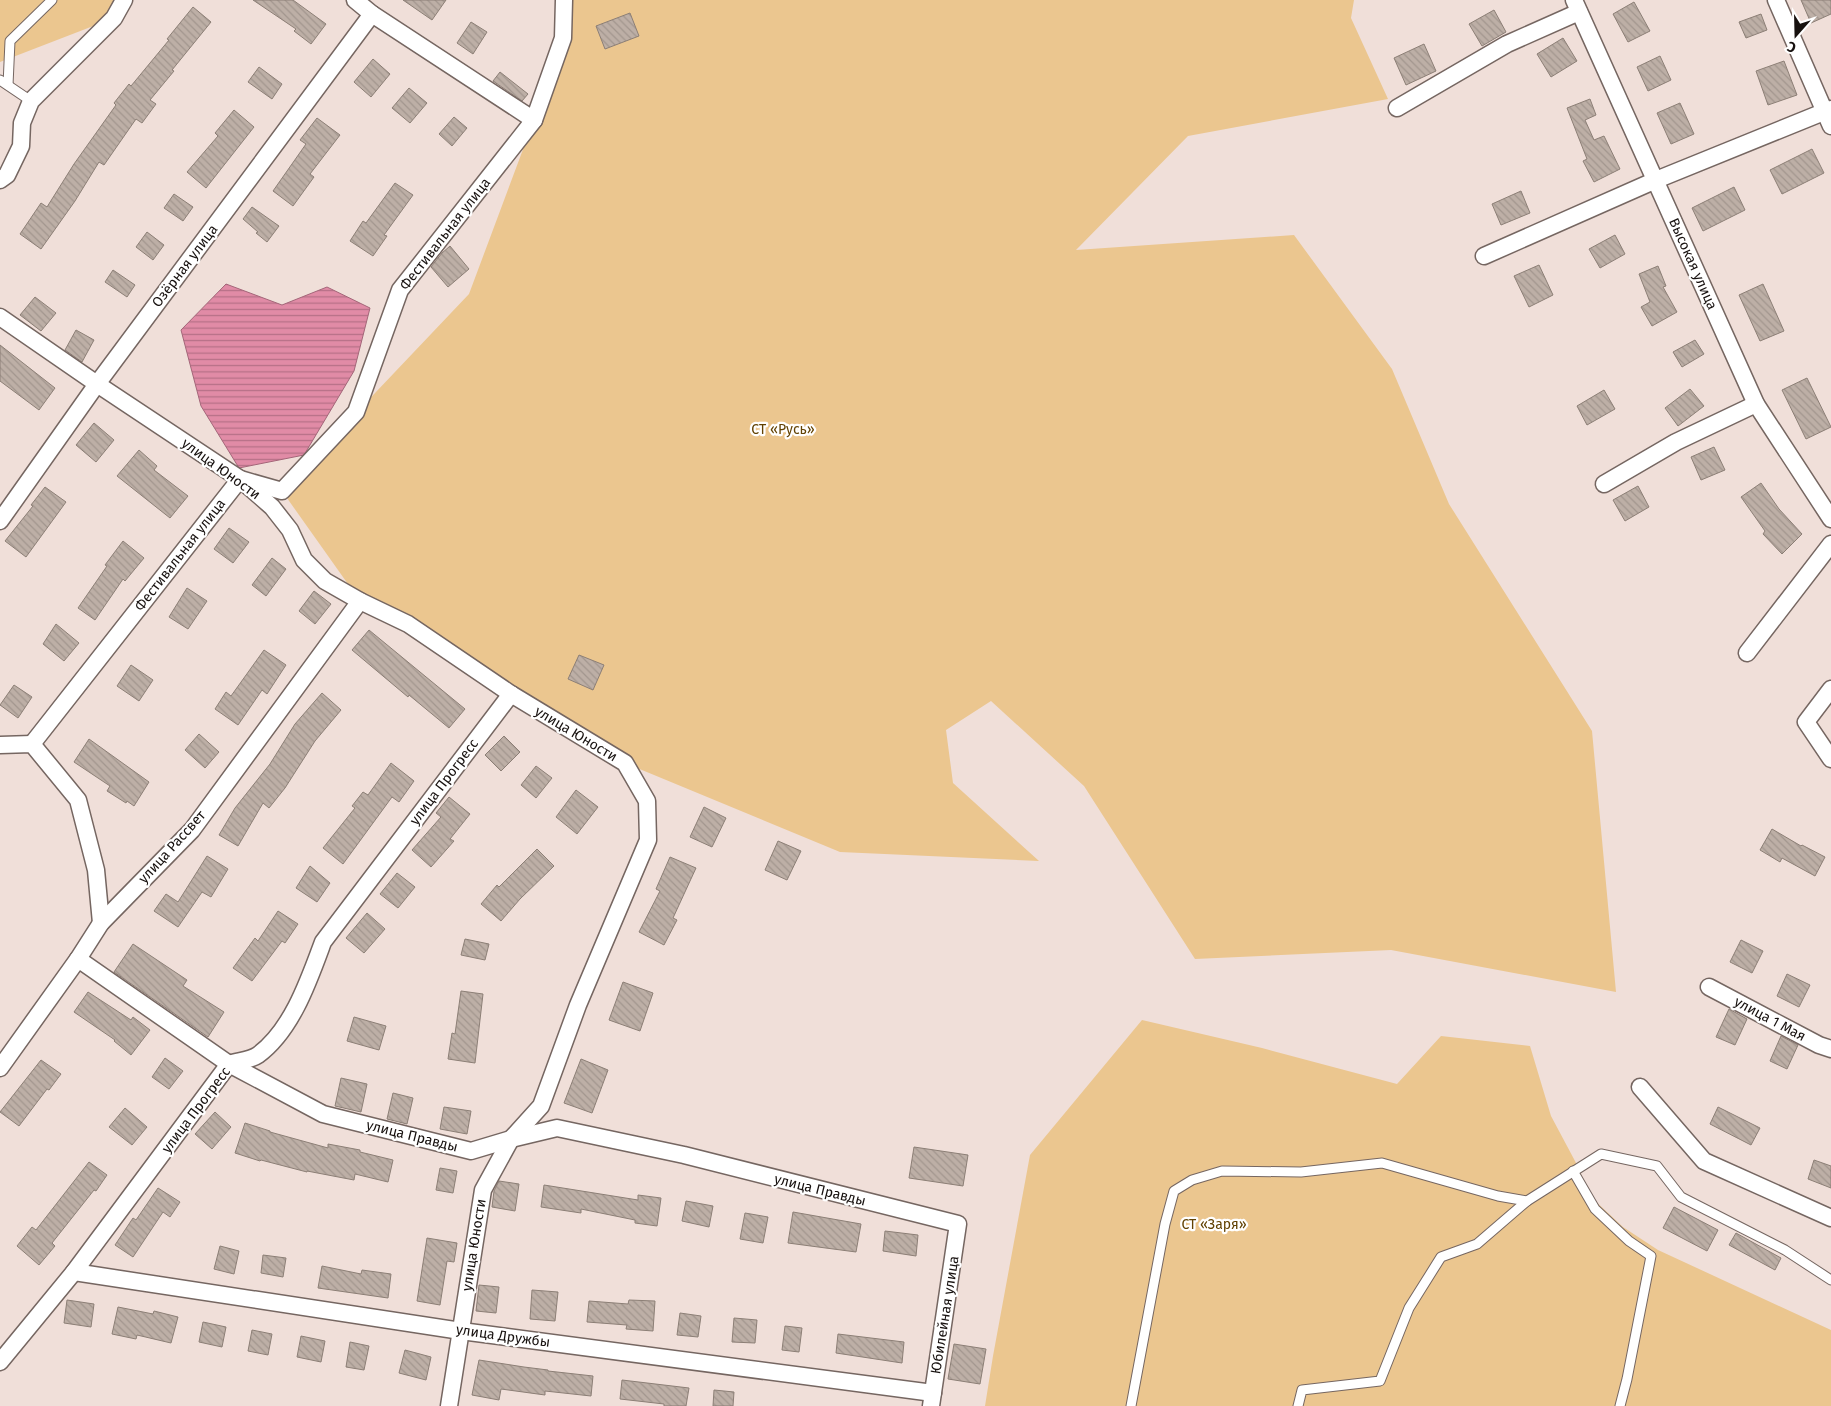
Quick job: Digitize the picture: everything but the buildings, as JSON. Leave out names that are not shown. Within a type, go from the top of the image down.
[{"type":"street","points":[[0,180],[6,175],[21,146],[22,123],[31,101],[114,18],[124,0]]},
{"type":"street","points":[[355,0],[372,14],[534,120]]},
{"type":"street","name":"Фестивальная улица","points":[[32,744],[240,479],[282,491],[356,412],[400,290],[534,120],[563,38],[564,0]]},
{"type":"street","points":[[1484,256],[1656,180],[1829,116],[1776,0]]},
{"type":"street","points":[[1397,108],[1576,6]]},
{"type":"street","name":"Высокая улица","points":[[1576,6],[1756,404],[1831,519]]},
{"type":"street","name":"Озёрная улица","points":[[0,521],[97,384],[372,14]]},
{"type":"street","name":"улица Юности","points":[[0,317],[240,479],[272,507],[290,530],[304,560],[325,581],[360,601],[408,624],[511,694],[625,764],[647,801],[648,840],[578,1005],[541,1106],[511,1139],[482,1190],[449,1406]]},
{"type":"street","points":[[1604,484],[1676,442],[1756,404]]},
{"type":"street","points":[[1748,653],[1831,544]]},
{"type":"street","name":"улица Рассвет","points":[[0,1068],[78,959],[101,923],[192,830],[360,601]]},
{"type":"street","points":[[1831,689],[1806,722],[1831,759]]},
{"type":"street","name":"улица Прогресс","points":[[0,1362],[74,1272],[229,1064],[258,1056],[285,1028],[308,985],[323,942],[511,694]]},
{"type":"street","points":[[0,745],[32,744],[78,800],[96,870],[101,923]]},
{"type":"street","name":"улица Правды","points":[[78,959],[229,1064],[323,1114],[471,1151],[557,1128],[684,1155],[958,1224]]},
{"type":"street","name":"улица 1 Мая","points":[[1709,987],[1819,1045],[1831,1049]]},
{"type":"street","points":[[1640,1087],[1704,1161],[1831,1218]]},
{"type":"street","name":"Юбилейная улица","points":[[932,1400],[958,1224]]},
{"type":"street","name":"улица Дружбы","points":[[74,1272],[932,1400]]},
{"type":"lane","points":[[31,101],[4,82],[10,41],[52,0]]},
{"type":"lane","points":[[1298,1406],[1302,1390],[1380,1381],[1409,1308],[1441,1258],[1477,1244],[1528,1201],[1601,1154],[1656,1166],[1681,1197],[1785,1250],[1831,1280]]},
{"type":"lane","points":[[1131,1406],[1165,1224],[1174,1191],[1192,1180],[1222,1171],[1301,1172],[1382,1163],[1498,1196],[1528,1201]]},
{"type":"lane","points":[[1573,1172],[1595,1209],[1629,1240],[1651,1256],[1620,1406]]},
{"type":"green space","points":[[0,0],[124,0],[114,18],[0,62]]},
{"type":"green space","name":"СТ «Русь»","points":[[564,0],[1354,0],[1351,18],[1388,99],[1188,136],[1076,250],[1294,235],[1392,369],[1449,504],[1592,731],[1616,992],[1391,950],[1195,959],[1084,786],[991,701],[946,730],[953,783],[1039,861],[840,852],[625,763],[360,601],[282,491],[469,294],[563,38]]},
{"type":"green space","name":"СТ «Заря»","points":[[1142,1020],[1262,1048],[1397,1084],[1441,1036],[1530,1046],[1551,1116],[1575,1161],[1591,1197],[1623,1227],[1658,1250],[1831,1330],[1831,1406],[985,1406],[1030,1155]]},
{"type":"shaded area","points":[[226,284],[282,305],[327,287],[370,308],[354,371],[304,455],[239,468],[201,406],[181,330]]}]
